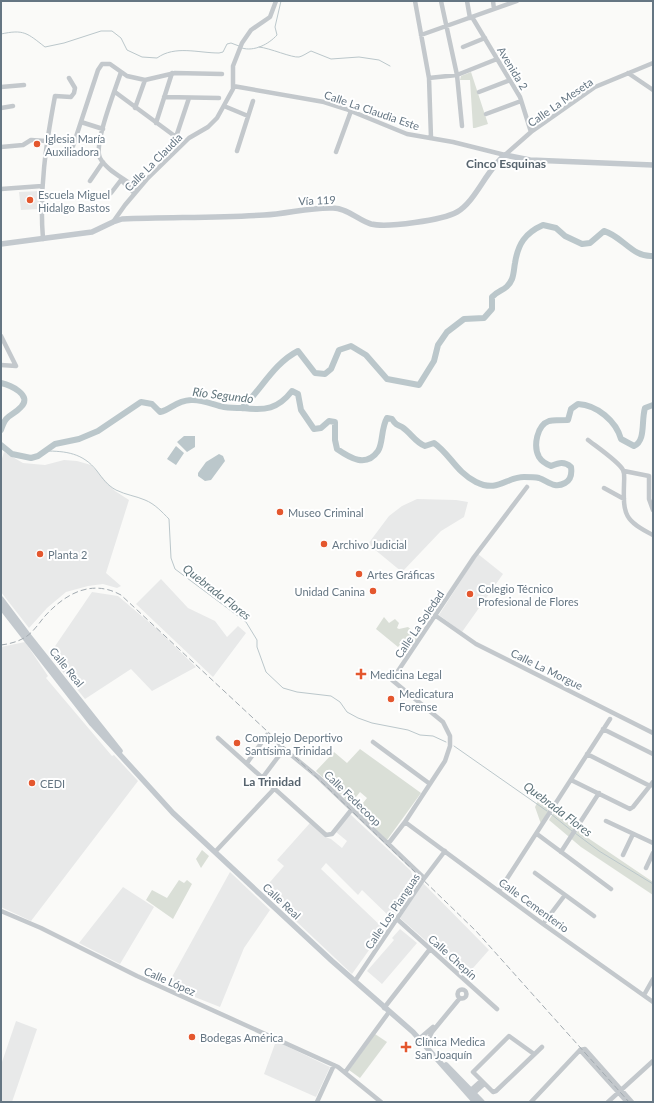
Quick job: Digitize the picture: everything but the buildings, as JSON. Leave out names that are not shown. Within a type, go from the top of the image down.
[{"type":"main road","points":[[505,154],[530,160],[653,165]]},
{"type":"main road","name":"Vía 119","points":[[1,244],[92,232],[122,219],[176,216],[264,215],[330,208],[343,209],[371,224],[386,226],[445,217],[463,208],[491,169],[505,154]]},
{"type":"main road","name":"Calle Real","points":[[2,602],[89,710],[131,766]]},
{"type":"main road","name":"Calle Real","points":[[2,602],[92,724],[173,813],[420,1039],[475,1102]]},
{"type":"main road","points":[[89,710],[92,724],[106,732]]},
{"type":"main road","name":"Calle Real","points":[[425,1046],[482,1102]]},
{"type":"street","name":"Calle La Claudia","points":[[113,222],[136,191],[184,143],[211,125],[224,106],[233,86],[233,66],[239,48],[251,30],[272,15],[276,1]]},
{"type":"street","points":[[415,1],[429,78],[431,138]]},
{"type":"street","points":[[441,1],[445,27],[457,75],[462,126]]},
{"type":"street","name":"Avenida 2","points":[[467,1],[471,17],[485,38],[521,101],[531,132]]},
{"type":"street","points":[[493,1],[494,9]]},
{"type":"street","points":[[421,35],[517,1]]},
{"type":"street","points":[[463,47],[485,38]]},
{"type":"street","points":[[429,78],[457,75],[497,59]]},
{"type":"street","name":"Calle La Meseta","points":[[505,154],[531,132],[595,87],[653,63]]},
{"type":"street","points":[[73,146],[98,70],[104,64],[110,64],[121,72],[134,78],[145,80],[172,73],[222,74]]},
{"type":"street","points":[[121,72],[98,148],[103,162],[136,191]]},
{"type":"street","points":[[156,123],[172,73]]},
{"type":"street","points":[[628,73],[653,90]]},
{"type":"street","points":[[43,239],[41,208],[46,141],[55,96],[71,97],[74,93],[75,88],[69,78]]},
{"type":"street","points":[[135,108],[145,80]]},
{"type":"street","points":[[479,92],[510,80]]},
{"type":"street","points":[[1,88],[24,85]]},
{"type":"street","name":"Calle La Claudia Este","points":[[233,86],[308,99],[351,111],[397,130],[505,154]]},
{"type":"street","points":[[115,92],[176,137],[189,98]]},
{"type":"street","points":[[164,97],[219,98]]},
{"type":"street","points":[[237,151],[253,101]]},
{"type":"street","points":[[486,114],[521,101]]},
{"type":"street","points":[[1,108],[14,106]]},
{"type":"street","points":[[224,106],[248,116]]},
{"type":"street","points":[[336,152],[351,111]]},
{"type":"street","points":[[81,122],[103,129]]},
{"type":"street","points":[[1,147],[23,145],[31,140],[46,141]]},
{"type":"street","points":[[90,181],[103,162]]},
{"type":"street","points":[[111,193],[122,178]]},
{"type":"street","points":[[1,189],[42,186]]},
{"type":"street","points":[[1,336],[16,366],[1,365]]},
{"type":"street","points":[[588,440],[605,455],[619,464],[624,471],[624,510],[635,526],[653,535]]},
{"type":"street","points":[[624,471],[649,476]]},
{"type":"street","points":[[653,471],[649,476],[649,499],[653,510]]},
{"type":"street","name":"Calle La Soledad","points":[[388,844],[405,822],[430,784],[449,751],[450,736],[443,722],[392,680],[497,526],[527,487]]},
{"type":"street","points":[[604,488],[624,499]]},
{"type":"street","name":"Calle La Morgue","points":[[436,616],[476,644],[653,733]]},
{"type":"street","points":[[499,891],[610,719]]},
{"type":"street","points":[[603,729],[653,754]]},
{"type":"street","name":"Calle Fedecoop","points":[[247,764],[267,735],[304,764],[424,878]]},
{"type":"street","points":[[218,738],[326,835],[332,834],[352,809]]},
{"type":"street","points":[[374,742],[430,784]]},
{"type":"street","points":[[263,777],[284,749]]},
{"type":"street","points":[[571,780],[631,808],[651,784],[587,754]]},
{"type":"street","points":[[215,852],[275,788]]},
{"type":"street","points":[[561,852],[599,793]]},
{"type":"street","points":[[606,821],[653,843]]},
{"type":"street","name":"Calle Cementerio","points":[[405,822],[653,1002]]},
{"type":"street","points":[[537,834],[611,889]]},
{"type":"street","points":[[623,855],[633,834]]},
{"type":"street","name":"Calle Los Pianguas","points":[[355,981],[424,878],[445,851]]},
{"type":"street","points":[[646,868],[653,852]]},
{"type":"street","points":[[535,873],[594,916]]},
{"type":"street","points":[[544,924],[565,895]]},
{"type":"street","name":"Calle López","points":[[1,911],[41,928],[164,989],[346,1071],[381,1102]]},
{"type":"street","name":"Calle Chepín","points":[[397,919],[497,1009]]},
{"type":"street","points":[[346,1071],[430,949]]},
{"type":"street","points":[[644,995],[653,979]]},
{"type":"street","points":[[420,1039],[431,1031],[459,998]]},
{"type":"street","points":[[425,1046],[431,1031]]},
{"type":"street","points":[[534,1054],[509,1036],[474,1069],[474,1073],[491,1091],[496,1091],[534,1054],[542,1046]]},
{"type":"street","points":[[531,1102],[583,1050],[632,1102]]},
{"type":"street","points":[[608,1102],[653,1061]]},
{"type":"street","points":[[317,1102],[334,1065]]},
{"type":"street","points":[[473,1092],[483,1083]]},
{"type":"street","points":[[620,1091],[627,1102]]},
{"type":"shaded area","points":[[471,72],[488,124],[475,128],[473,128],[470,80],[460,80],[461,76]]},
{"type":"shaded area","name":"Escuela Miguel Hidalgo Bastos","points":[[40,191],[39,209],[21,210],[19,192]]},
{"type":"shaded area","points":[[184,436],[195,436],[195,447],[187,452],[177,442]]},
{"type":"shaded area","points":[[176,446],[184,453],[176,465],[167,459]]},
{"type":"shaded area","points":[[4,452],[23,463],[45,465],[64,460],[77,461],[91,465],[115,491],[129,500],[106,573],[121,586],[117,588],[103,584],[88,586],[66,592],[47,608],[29,628],[1,592],[1,462]]},
{"type":"shaded area","points":[[219,454],[223,456],[225,461],[211,480],[205,481],[198,476],[198,473],[206,462]]},
{"type":"shaded area","points":[[417,499],[456,500],[468,502],[464,517],[441,531],[402,572],[368,544],[389,516],[402,506]]},
{"type":"shaded area","name":"Colegio Técnico Profesional de Flores","points":[[478,554],[503,574],[462,632],[439,615]]},
{"type":"shaded area","points":[[161,579],[188,608],[215,621],[227,637],[238,626],[246,633],[213,677],[136,604]]},
{"type":"shaded area","points":[[92,592],[118,596],[157,629],[196,667],[152,691],[131,669],[85,699],[49,655]]},
{"type":"shaded area","points":[[384,617],[389,623],[395,619],[399,623],[397,628],[408,627],[419,636],[413,645],[405,639],[398,647],[376,629]]},
{"type":"shaded area","points":[[25,642],[48,676],[46,678],[112,756],[114,755],[138,781],[31,921],[1,907],[1,647]]},
{"type":"shaded area","points":[[360,749],[421,793],[387,840],[316,771],[334,752],[347,763]],"holes":[[[360,792],[367,798],[359,808],[352,802]]]},
{"type":"shaded area","points":[[539,799],[550,808],[541,824],[535,807]]},
{"type":"shaded area","points":[[554,812],[588,838],[653,882],[653,895],[581,847],[549,820]]},
{"type":"shaded area","points":[[350,814],[411,871],[415,885],[392,919],[362,890],[358,895],[326,863],[321,869],[384,929],[352,974],[263,890],[284,866],[277,860],[310,823],[325,837],[331,839],[342,848],[347,841],[336,832]]},
{"type":"shaded area","points":[[202,850],[209,856],[201,868],[196,859]]},
{"type":"shaded area","points":[[230,872],[270,910],[244,948],[220,1007],[167,986]]},
{"type":"shaded area","points":[[179,880],[184,883],[187,880],[192,884],[173,919],[146,900],[152,890],[167,898]]},
{"type":"shaded area","points":[[423,883],[489,950],[466,976],[400,918]]},
{"type":"shaded area","points":[[123,887],[154,907],[120,964],[79,943]]},
{"type":"shaded area","points":[[400,929],[417,943],[382,984],[367,971],[394,940],[392,938]]},
{"type":"shaded area","points":[[16,1021],[37,1029],[12,1102],[1,1102],[1,1065]]},
{"type":"shaded area","points":[[375,1034],[387,1042],[360,1078],[349,1070]]},
{"type":"shaded area","points":[[276,1041],[330,1067],[316,1097],[264,1074]]},
{"type":"waterway","points":[[242,48],[256,48],[270,41],[277,35],[275,27],[281,1]]},
{"type":"waterway","points":[[1,34],[15,32],[25,33],[45,47],[64,43],[101,31],[112,31],[121,38],[127,50],[142,57],[157,58],[164,54],[179,51],[219,53],[223,52],[227,44],[231,43],[239,46]]},
{"type":"waterway","points":[[259,47],[296,57],[300,57],[311,51],[331,59],[359,57],[379,60],[390,66]]},
{"type":"waterway","points":[[242,408],[282,362],[298,351],[315,373],[325,374],[331,369],[339,350],[351,346],[366,355],[387,379],[419,385],[434,361],[438,345],[447,332],[464,319],[484,318],[492,309],[492,297],[508,286],[512,279],[516,256],[523,240],[531,232],[543,225],[556,228],[565,236],[582,244],[590,243],[604,231],[616,237],[639,254],[653,256]]},
{"type":"waterway","name":"Río Segundo","points":[[1,383],[19,391],[24,398],[24,403],[18,410],[7,418],[1,430]]},
{"type":"waterway","name":"Río Segundo","points":[[1,445],[12,454],[31,458],[38,456],[55,444],[79,439],[98,431],[141,402],[152,404],[160,412],[177,403],[191,400],[204,401],[227,407],[264,409],[282,402],[292,391],[298,394],[301,410],[314,429],[321,428],[329,421],[335,422],[335,440],[337,449],[347,456],[358,460],[368,459],[378,451],[387,418],[392,419],[397,425],[405,429],[416,440],[425,446],[434,443],[440,447],[463,473],[476,482],[490,486],[502,484],[512,479],[532,477],[539,478],[554,485],[561,485],[569,480],[571,467],[561,463],[551,466],[544,463],[537,452],[537,436],[545,423],[549,421],[568,420],[571,409],[578,404],[585,405],[592,407],[605,415],[615,426],[621,439],[634,446],[638,443],[642,435],[645,408],[653,405]]},
{"type":"waterway","name":"Quebrada Flores","points":[[45,451],[74,454],[86,460],[92,465],[105,482],[113,488],[149,502],[164,514],[169,519],[171,558],[175,569],[246,622],[257,640],[257,647],[266,672],[283,688],[297,692],[331,696],[340,702],[347,712],[358,718],[372,723],[408,730],[420,735],[433,736],[446,742]]},
{"type":"waterway","name":"Quebrada Flores","points":[[454,746],[547,811]]},
{"type":"waterway","name":"Quebrada Flores","points":[[551,814],[572,831]]},
{"type":"waterway","name":"Quebrada Flores","points":[[575,833],[599,851],[653,884]]},
{"type":"railway","points":[[1,645],[16,642],[27,636],[53,608],[71,595],[80,591],[100,588],[110,590],[121,595],[326,786],[476,931],[629,1102]]},
{"type":"place","name":"Iglesia María Auxiliadora","points":[[37,144]]},
{"type":"place","name":"Escuela Miguel Hidalgo Bastos","points":[[30,200]]},
{"type":"place","name":"Museo Criminal","points":[[280,512]]},
{"type":"place","name":"Archivo Judicial","points":[[324,544]]},
{"type":"place","name":"Planta 2","points":[[40,554]]},
{"type":"place","name":"Artes Gráficas","points":[[359,574]]},
{"type":"place","name":"Unidad Canina","points":[[373,591]]},
{"type":"place","name":"Colegio Técnico Profesional de Flores","points":[[470,594]]},
{"type":"place","name":"Medicina Legal","points":[[361,674]]},
{"type":"place","name":"Medicatura Forense","points":[[391,699]]},
{"type":"place","name":"Complejo Deportivo Santísima Trinidad","points":[[237,743]]},
{"type":"place","name":"CEDI","points":[[32,783]]},
{"type":"place","name":"Bodegas América","points":[[192,1037]]},
{"type":"place","name":"Clínica Medica San Joaquín","points":[[406,1047]]},
{"type":"district","name":"Cinco Esquinas","points":[[506,163]]},
{"type":"district","name":"La Trinidad","points":[[272,781]]}]
